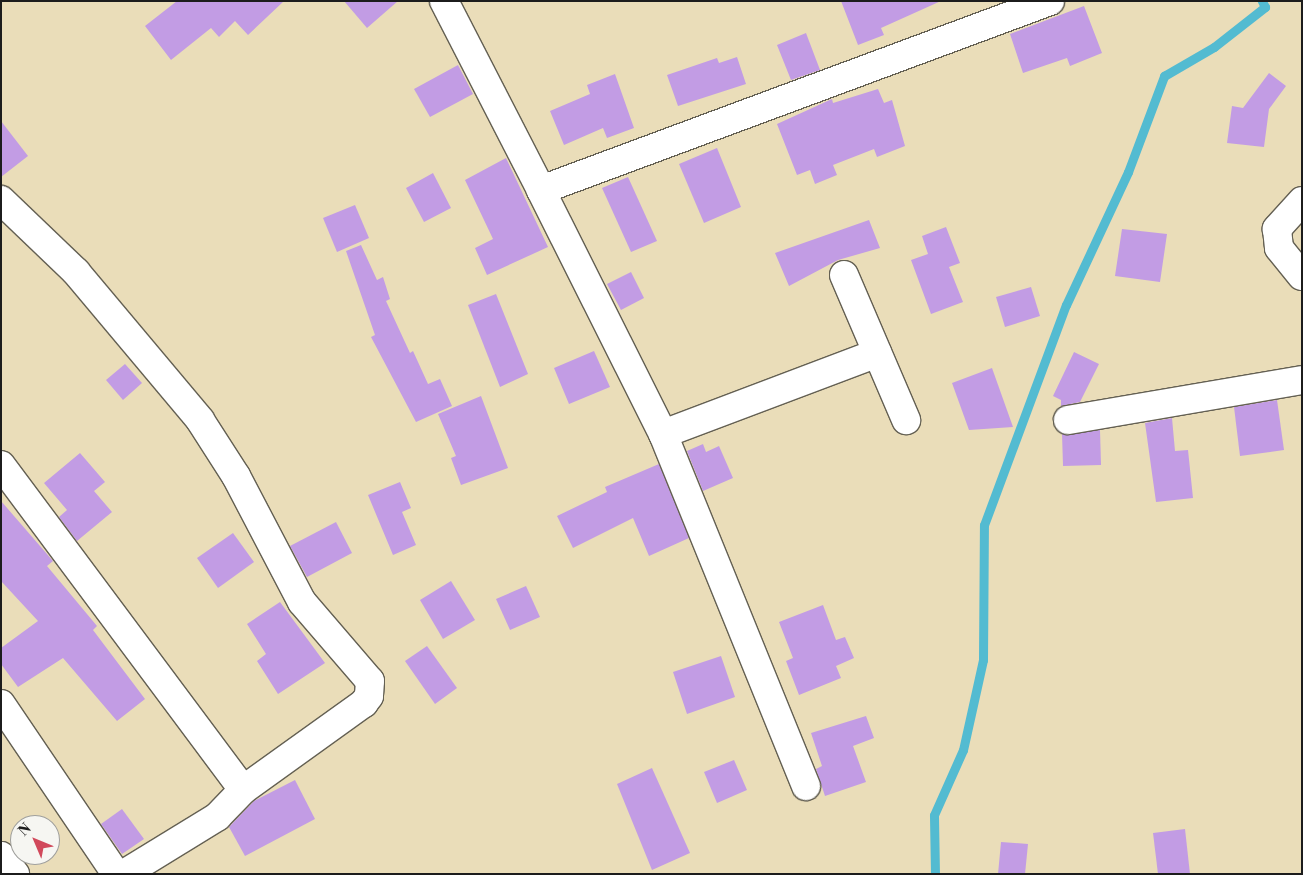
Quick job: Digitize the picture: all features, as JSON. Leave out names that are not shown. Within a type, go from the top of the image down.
[{"type":"street","points":[[444,1],[663,434],[806,786]]},
{"type":"street","points":[[541,190],[1050,1]]},
{"type":"street","points":[[1,200],[76,272],[200,420],[236,476],[302,602],[370,681],[370,696],[364,703],[243,790],[217,817],[124,874]]},
{"type":"street","points":[[1302,201],[1277,229],[1279,248],[1302,276]]},
{"type":"street","points":[[844,275],[906,420]]},
{"type":"street","points":[[663,434],[877,353]]},
{"type":"street","points":[[1068,420],[1302,380]]},
{"type":"street","points":[[1,464],[243,790]]},
{"type":"street","points":[[1,704],[116,874]]},
{"type":"street","points":[[1,856],[15,874]]},
{"type":"building","points":[[177,1],[284,1],[248,35],[235,21],[219,37],[211,28],[171,60],[145,26]]},
{"type":"building","points":[[344,1],[398,1],[367,28]]},
{"type":"building","points":[[841,1],[941,1],[881,28],[884,35],[858,45]]},
{"type":"building","points":[[1084,6],[1102,53],[1070,66],[1067,58],[1023,73],[1010,34]]},
{"type":"building","points":[[806,33],[820,70],[791,80],[777,45]]},
{"type":"building","points":[[737,57],[746,84],[678,106],[667,75],[717,58],[719,63]]},
{"type":"building","points":[[458,65],[473,94],[430,117],[414,89]]},
{"type":"building","points":[[1269,73],[1286,86],[1269,109],[1264,147],[1227,143],[1232,106],[1243,108]]},
{"type":"building","points":[[615,74],[634,128],[607,138],[603,128],[564,145],[550,111],[590,94],[587,85]]},
{"type":"building","points":[[878,89],[884,103],[892,100],[905,146],[877,157],[874,149],[833,165],[837,175],[815,184],[810,170],[797,175],[777,124],[832,99],[833,103]]},
{"type":"building","points":[[1,121],[28,156],[1,177]]},
{"type":"building","points":[[717,148],[741,207],[704,223],[679,164]]},
{"type":"building","points":[[506,158],[548,247],[487,275],[475,248],[493,239],[465,180]]},
{"type":"building","points":[[433,173],[451,208],[424,222],[406,188]]},
{"type":"building","points":[[628,177],[657,241],[631,252],[602,188]]},
{"type":"building","points":[[355,205],[369,238],[337,252],[323,218]]},
{"type":"building","points":[[869,220],[880,248],[838,260],[789,286],[775,253]]},
{"type":"building","points":[[946,227],[960,263],[949,267],[963,302],[931,314],[911,260],[928,254],[922,236]]},
{"type":"building","points":[[1122,229],[1167,234],[1160,282],[1115,276]]},
{"type":"building","points":[[361,245],[377,280],[383,277],[390,299],[386,301],[410,353],[413,351],[428,384],[440,379],[452,406],[416,422],[371,337],[375,335],[346,251]]},
{"type":"building","points":[[631,272],[644,298],[621,310],[607,284]]},
{"type":"building","points":[[1031,287],[1040,316],[1005,327],[996,297]]},
{"type":"building","points":[[496,294],[528,374],[500,387],[468,305]]},
{"type":"building","points":[[594,351],[610,387],[569,404],[554,368]]},
{"type":"building","points":[[1074,352],[1099,364],[1080,402],[1061,406],[1061,400],[1053,396]]},
{"type":"building","points":[[125,364],[142,383],[123,400],[106,380]]},
{"type":"building","points":[[992,368],[1013,427],[969,430],[952,383]]},
{"type":"building","points":[[481,396],[508,468],[461,485],[451,458],[456,456],[438,414]]},
{"type":"building","points":[[1277,400],[1284,450],[1240,456],[1234,407]]},
{"type":"building","points":[[1172,418],[1175,451],[1188,450],[1193,498],[1156,502],[1145,423]]},
{"type":"building","points":[[1100,430],[1101,465],[1063,466],[1062,434]]},
{"type":"building","points":[[703,444],[706,452],[719,446],[733,478],[703,491],[687,451]]},
{"type":"building","points":[[80,453],[105,482],[94,491],[112,512],[77,541],[59,517],[67,510],[44,483]]},
{"type":"building","points":[[659,464],[689,538],[649,556],[633,518],[573,548],[557,516],[607,492],[605,487]]},
{"type":"building","points":[[400,482],[411,508],[402,512],[416,545],[393,555],[368,495]]},
{"type":"building","points":[[1,501],[53,561],[47,566],[97,626],[93,630],[145,699],[117,721],[63,658],[18,687],[1,664],[1,648],[38,621],[1,581]]},
{"type":"building","points":[[336,522],[352,553],[307,577],[290,546]]},
{"type":"building","points":[[233,533],[254,562],[218,588],[197,558]]},
{"type":"building","points":[[451,581],[475,620],[443,639],[420,600]]},
{"type":"building","points":[[526,586],[540,617],[510,630],[496,599]]},
{"type":"building","points":[[280,602],[325,663],[278,694],[257,661],[266,654],[247,624]]},
{"type":"building","points":[[823,605],[836,640],[845,637],[854,658],[836,666],[841,678],[799,695],[786,661],[793,658],[779,622]]},
{"type":"building","points":[[427,646],[457,688],[435,704],[405,661]]},
{"type":"building","points":[[721,656],[735,697],[687,714],[673,672]]},
{"type":"building","points":[[866,716],[874,738],[853,746],[866,782],[825,796],[816,769],[822,766],[811,733]]},
{"type":"building","points":[[734,760],[747,790],[717,803],[704,772]]},
{"type":"building","points":[[652,768],[690,853],[652,870],[617,784]]},
{"type":"building","points":[[295,780],[315,819],[245,856],[229,827],[254,801]]},
{"type":"building","points":[[122,809],[144,839],[122,854],[101,824]]},
{"type":"building","points":[[1185,829],[1190,874],[1158,874],[1153,833]]},
{"type":"building","points":[[1001,842],[1028,844],[1025,874],[998,874]]},
{"type":"waterway","points":[[935,874],[934,815],[963,750],[983,660],[984,525],[1066,305],[1128,172],[1164,76],[1214,47],[1265,7],[1262,1]]}]
